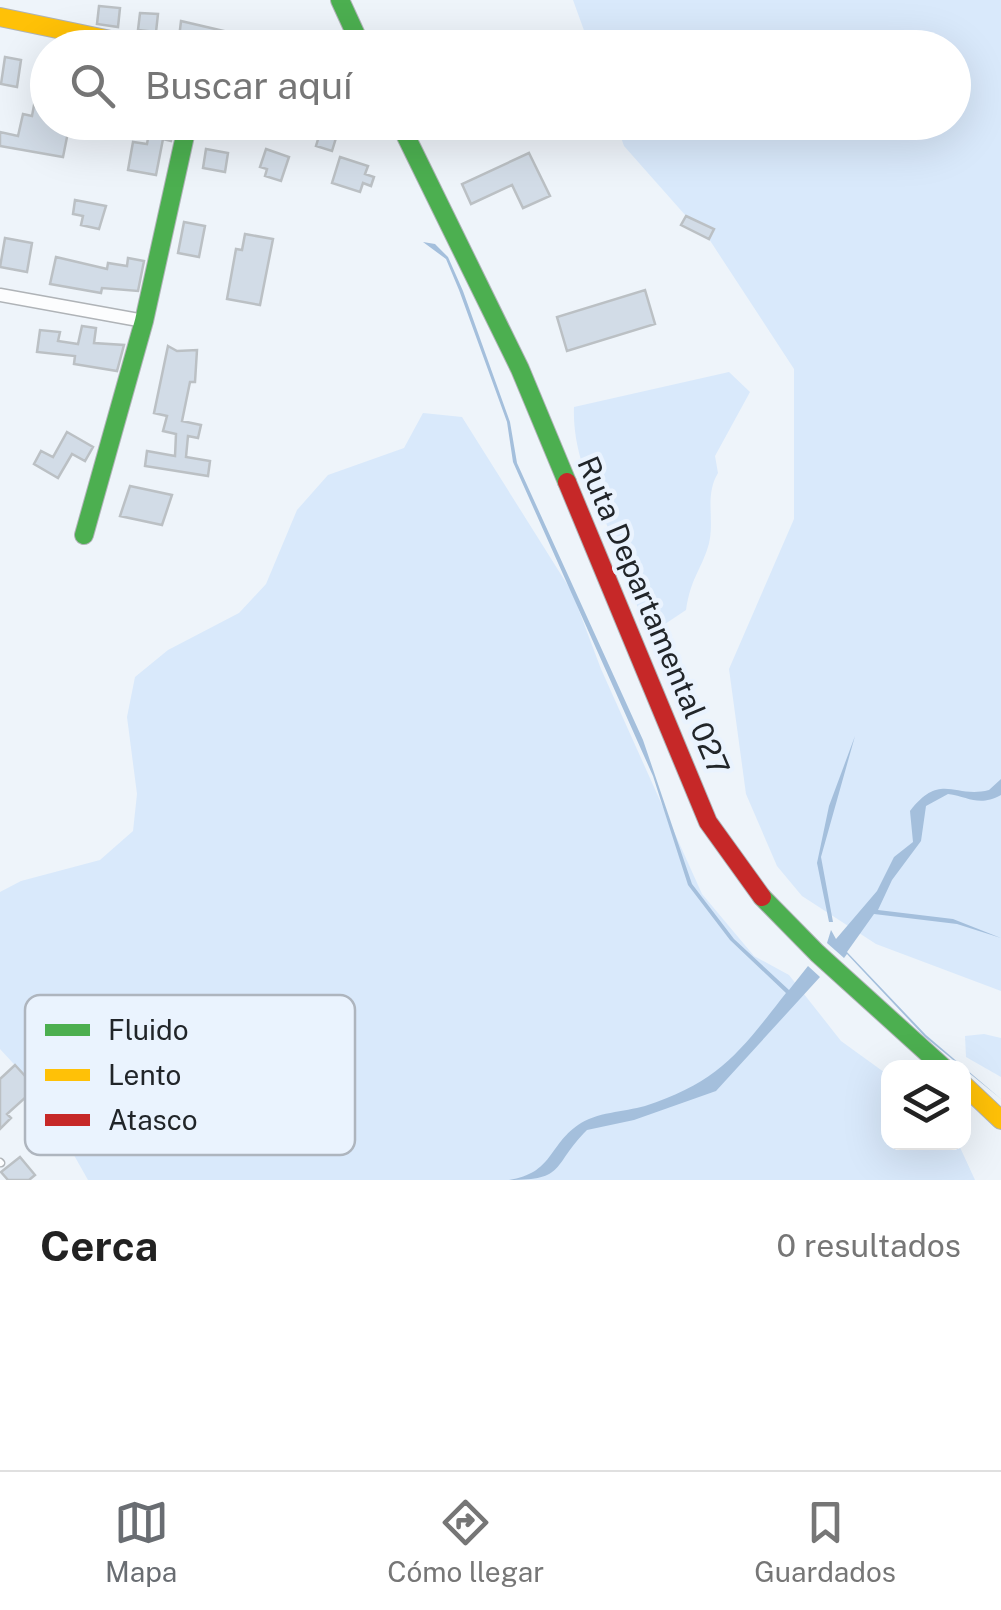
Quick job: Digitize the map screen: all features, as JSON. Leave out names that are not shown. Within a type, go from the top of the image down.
[{"type":"main road","points":[[340,0],[354,30]]},
{"type":"main road","points":[[0,17],[62,30]]},
{"type":"main road","points":[[84,536],[144,321],[184,140]]},
{"type":"main road","name":"Ruta Departamental 027","points":[[408,140],[520,369],[708,822],[751,887],[935,1060]]},
{"type":"main road","points":[[971,1092],[1001,1120]]},
{"type":"street","points":[[0,294],[144,321]]},
{"type":"shaded area","points":[[573,0],[1001,0],[1001,991],[876,944],[802,896],[777,866],[746,794],[729,669],[794,519],[794,369],[709,239],[689,229],[686,216],[622,140],[971,140],[971,30],[584,30]]},
{"type":"shaded area","points":[[423,242],[435,244],[448,257],[463,291],[510,422],[517,463],[643,740],[692,884],[734,939],[789,990],[808,966],[820,977],[716,1091],[634,1120],[587,1130],[550,1174],[528,1179],[509,1180],[542,1165],[568,1133],[585,1121],[670,1097],[710,1075],[741,1048],[786,993],[730,940],[688,885],[653,776],[513,462],[507,422],[459,290],[446,259]]},
{"type":"shaded area","points":[[729,372],[750,392],[715,456],[718,473],[711,492],[710,540],[686,610],[653,632],[640,624],[626,569],[591,490],[576,436],[574,407]]},
{"type":"shaded area","points":[[423,413],[462,417],[572,592],[601,669],[702,894],[754,956],[789,975],[841,1041],[881,1070],[881,1150],[961,1150],[975,1180],[88,1180],[74,1155],[355,1155],[355,995],[25,995],[25,1076],[0,1049],[0,892],[21,881],[100,860],[133,831],[137,794],[127,717],[135,677],[168,650],[239,613],[266,584],[297,510],[328,475],[404,448]]},
{"type":"shaded area","points":[[855,736],[821,857],[833,922],[829,922],[817,863],[829,806]]},
{"type":"shaded area","points":[[1001,779],[1001,795],[993,799],[980,801],[948,794],[926,806],[921,841],[892,880],[878,910],[953,919],[1001,938],[957,924],[874,914],[847,952],[953,1060],[925,1037],[847,954],[844,958],[827,943],[831,930],[836,939],[877,891],[894,857],[913,842],[910,811],[921,799],[939,789],[989,790]]},
{"type":"shaded area","points":[[984,1034],[1001,1038],[1001,1077],[966,1057],[965,1036]]},
{"type":"building","points":[[99,6],[120,8],[118,27],[97,24]]},
{"type":"building","points":[[140,13],[158,14],[156,30],[138,30]]},
{"type":"building","points":[[181,21],[219,30],[180,30]]},
{"type":"building","points":[[5,57],[21,60],[17,87],[1,84]]},
{"type":"building","points":[[23,114],[30,116],[30,140],[66,140],[63,157],[0,146],[0,132],[18,136]]},
{"type":"building","points":[[148,140],[163,140],[156,175],[128,170],[133,142],[147,144]]},
{"type":"building","points":[[318,140],[335,140],[332,151],[316,146]]},
{"type":"building","points":[[206,149],[228,153],[225,172],[203,168]]},
{"type":"building","points":[[266,149],[289,157],[281,181],[265,176],[267,169],[260,167]]},
{"type":"building","points":[[529,153],[550,196],[523,208],[512,185],[471,204],[462,184]]},
{"type":"building","points":[[340,157],[368,166],[365,174],[374,177],[371,186],[363,183],[360,192],[332,183]]},
{"type":"building","points":[[75,200],[106,206],[99,229],[81,225],[83,216],[73,214]]},
{"type":"building","points":[[686,216],[714,229],[709,239],[681,225]]},
{"type":"building","points":[[184,222],[205,226],[199,257],[178,253]]},
{"type":"building","points":[[245,234],[273,239],[260,305],[227,299],[236,249],[242,250]]},
{"type":"building","points":[[5,238],[32,243],[27,272],[0,267]]},
{"type":"building","points":[[56,257],[107,269],[108,263],[127,266],[128,258],[144,261],[138,291],[102,288],[101,293],[50,284]]},
{"type":"building","points":[[645,290],[655,324],[567,351],[557,317]]},
{"type":"building","points":[[82,326],[96,328],[94,343],[124,345],[117,371],[74,364],[75,356],[37,352],[40,330],[60,332],[58,341],[78,344]]},
{"type":"building","points":[[168,346],[177,351],[197,350],[195,382],[190,382],[182,421],[201,425],[198,438],[188,436],[186,457],[210,461],[208,476],[145,466],[147,451],[175,456],[176,434],[163,431],[167,416],[154,413]]},
{"type":"building","points":[[67,432],[93,447],[85,461],[72,454],[58,478],[34,464],[41,451],[53,457]]},
{"type":"building","points":[[130,486],[172,495],[162,525],[120,516]]},
{"type":"building","points":[[15,1065],[25,1076],[25,1098],[7,1114],[11,1118],[0,1129],[0,1079]]},
{"type":"building","points":[[20,1157],[35,1175],[29,1180],[8,1180],[1,1172]]},
{"type":"traffic: fast","points":[[340,0],[354,30]]},
{"type":"traffic: fast","points":[[84,535],[144,321],[184,140]]},
{"type":"traffic: fast","points":[[408,140],[520,369],[567,482]]},
{"type":"traffic: fast","points":[[762,897],[817,953],[935,1060]]},
{"type":"traffic: slow","points":[[0,17],[62,30]]},
{"type":"traffic: slow","points":[[971,1092],[1001,1120]]},
{"type":"traffic: jam","points":[[567,482],[708,822],[762,897]]}]
